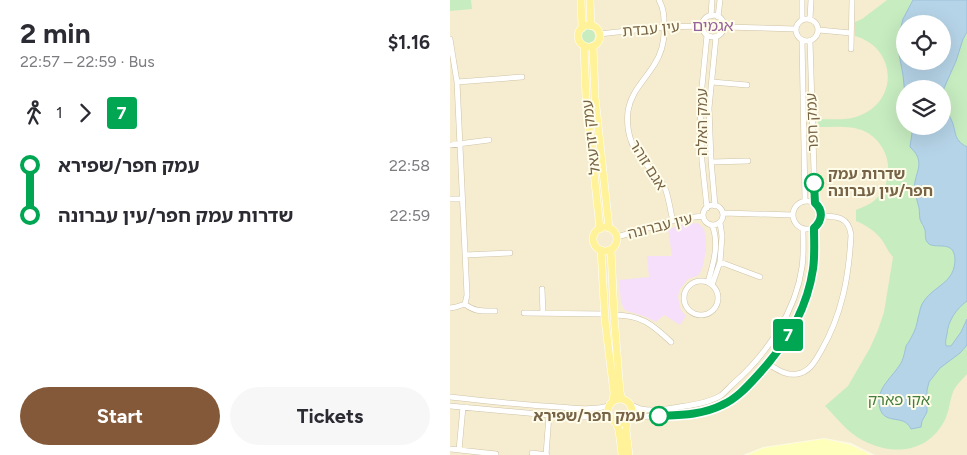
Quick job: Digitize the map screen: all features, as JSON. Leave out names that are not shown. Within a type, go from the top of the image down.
[{"type":"main road","points":[[581,0],[582,28],[578,38],[584,46],[593,46],[598,41],[599,34],[596,29],[591,26],[582,28]]},
{"type":"main road","points":[[590,0],[591,26]]},
{"type":"main road","name":"עמק יזרעאל","points":[[584,46],[586,97],[600,229]]},
{"type":"main road","name":"עמק יזרעאל","points":[[593,46],[609,228]]},
{"type":"main road","points":[[602,228],[609,228],[614,231],[617,243],[611,250],[601,250],[593,240],[595,233],[602,228]]},
{"type":"main road","points":[[601,250],[605,314],[614,393],[608,411],[619,430],[622,455]]},
{"type":"main road","points":[[611,250],[614,315],[622,399]]},
{"type":"main road","points":[[612,403],[622,399],[631,404],[633,411],[626,430],[629,455]]},
{"type":"main road","points":[[614,421],[622,423],[629,419]]},
{"type":"street","name":"אגם זוהר","points":[[659,0],[663,7],[664,16],[663,45],[655,64],[634,92],[628,112],[628,122],[632,144],[664,187],[673,221]]},
{"type":"street","points":[[711,16],[712,0]]},
{"type":"street","points":[[718,17],[720,0]]},
{"type":"street","points":[[802,0],[802,20]]},
{"type":"street","points":[[810,19],[811,0]]},
{"type":"street","points":[[851,49],[852,0]]},
{"type":"street","points":[[711,16],[718,17],[724,27],[720,34],[716,37],[707,35],[702,26],[705,20],[711,16]]},
{"type":"street","points":[[810,19],[818,24],[817,36],[810,41],[802,40],[797,36],[796,29],[798,23],[802,20],[810,19]]},
{"type":"street","name":"עין עבדת","points":[[599,34],[664,27],[702,26]]},
{"type":"street","points":[[724,27],[796,29]]},
{"type":"street","points":[[819,30],[851,34]]},
{"type":"street","name":"עמק האלה","points":[[707,35],[700,107],[702,161],[707,208]]},
{"type":"street","name":"עמק האלה","points":[[715,206],[709,108],[716,37]]},
{"type":"street","points":[[450,39],[457,82],[467,295],[465,304]]},
{"type":"street","name":"עמק חפר","points":[[802,40],[804,201]]},
{"type":"street","name":"עמק חפר","points":[[810,41],[815,203]]},
{"type":"street","points":[[457,82],[522,77]]},
{"type":"street","points":[[712,82],[748,85]]},
{"type":"street","points":[[450,145],[489,140]]},
{"type":"street","points":[[711,162],[748,161]]},
{"type":"street","points":[[450,199],[462,198]]},
{"type":"street","points":[[629,419],[693,414],[707,411],[735,398],[746,388],[778,351],[795,324],[806,298],[813,269],[814,228],[822,216],[820,208],[815,203],[804,201],[796,206],[793,218],[796,225],[803,229],[814,228]]},
{"type":"street","points":[[710,284],[720,262],[722,236],[720,223],[723,213],[720,208],[709,206],[704,211],[703,216],[707,224],[717,225],[720,223]]},
{"type":"street","points":[[723,213],[793,215]]},
{"type":"street","name":"עין עברונה","points":[[617,237],[678,219],[703,216]]},
{"type":"street","points":[[768,364],[790,374],[804,372],[811,368],[836,320],[843,300],[852,235],[851,230],[841,218],[822,216]]},
{"type":"street","points":[[710,284],[698,281],[688,287],[684,298],[685,303],[692,312],[697,314],[709,313],[718,299],[717,293],[710,284],[715,259],[716,238],[712,225]]},
{"type":"street","points":[[631,404],[642,409],[690,406],[720,396],[738,380],[769,344],[785,319],[802,268],[803,229]]},
{"type":"street","points":[[465,255],[510,253]]},
{"type":"street","points":[[720,262],[760,277]]},
{"type":"street","points":[[542,289],[543,313]]},
{"type":"street","points":[[450,308],[465,304]]},
{"type":"street","points":[[465,304],[470,308],[481,311],[495,311]]},
{"type":"street","points":[[524,313],[605,314]]},
{"type":"street","points":[[614,315],[626,315],[650,324],[671,342]]},
{"type":"street","points":[[450,397],[489,402],[585,408],[603,408],[612,403]]},
{"type":"street","points":[[450,406],[549,415],[603,417],[614,421]]},
{"type":"street","points":[[459,450],[463,407]]},
{"type":"street","points":[[532,454],[546,455],[549,415]]},
{"type":"street","points":[[450,449],[496,454]]},
{"type":"shaded area","points":[[450,0],[967,0],[967,455],[875,455],[851,443],[824,438],[763,447],[743,455],[450,455]]},
{"type":"shaded area","points":[[698,223],[704,229],[706,250],[700,273],[688,279],[680,289],[679,303],[681,310],[686,316],[680,325],[664,315],[656,322],[624,309],[621,302],[619,280],[649,277],[647,256],[672,256],[668,229],[685,224]]},
{"type":"green space","points":[[450,0],[471,0],[472,9],[450,11]]},
{"type":"green space","name":"אקו פארק","points":[[887,0],[967,0],[967,374],[954,389],[946,417],[935,435],[926,442],[906,449],[884,448],[862,440],[847,429],[825,406],[848,386],[870,348],[884,312],[893,257],[876,234],[867,226],[856,221],[856,210],[876,199],[883,191],[887,182],[888,162],[880,144],[873,137],[859,129],[818,127],[818,119],[845,119],[861,115],[874,107],[882,97],[887,85],[888,73],[885,61],[868,42],[855,36],[855,22]]},
{"type":"green space","points":[[585,29],[591,29],[595,36],[591,43],[585,43],[581,39],[581,33]]},
{"type":"sand","points":[[824,439],[850,445],[871,455],[748,455],[764,448]]},
{"type":"water","points":[[913,0],[967,0],[967,32],[948,80],[904,80],[902,70],[951,70],[951,15],[905,15]]},
{"type":"water","points":[[951,119],[957,138],[967,147],[967,301],[959,308],[951,320],[946,346],[951,346],[967,319],[967,345],[960,353],[940,368],[929,382],[927,412],[921,427],[911,429],[903,421],[888,418],[884,415],[881,411],[879,397],[884,386],[902,361],[906,346],[915,330],[923,303],[928,296],[948,279],[952,273],[955,259],[952,249],[945,246],[932,245],[926,241],[914,187],[919,164],[916,153],[910,147],[912,135],[951,135]]},
{"type":"bus line","name":"7","points":[[659,416],[693,414],[707,411],[735,398],[767,365],[787,338],[806,298],[813,269],[814,228],[822,216],[820,208],[815,203],[814,183]]},
{"type":"place","name":"שדרות עמק חפר/עין עברונה","points":[[814,183]]},
{"type":"place","name":"עמק חפר/שפירא","points":[[659,416]]},
{"type":"district","name":"אגמים","points":[[713,25]]}]
